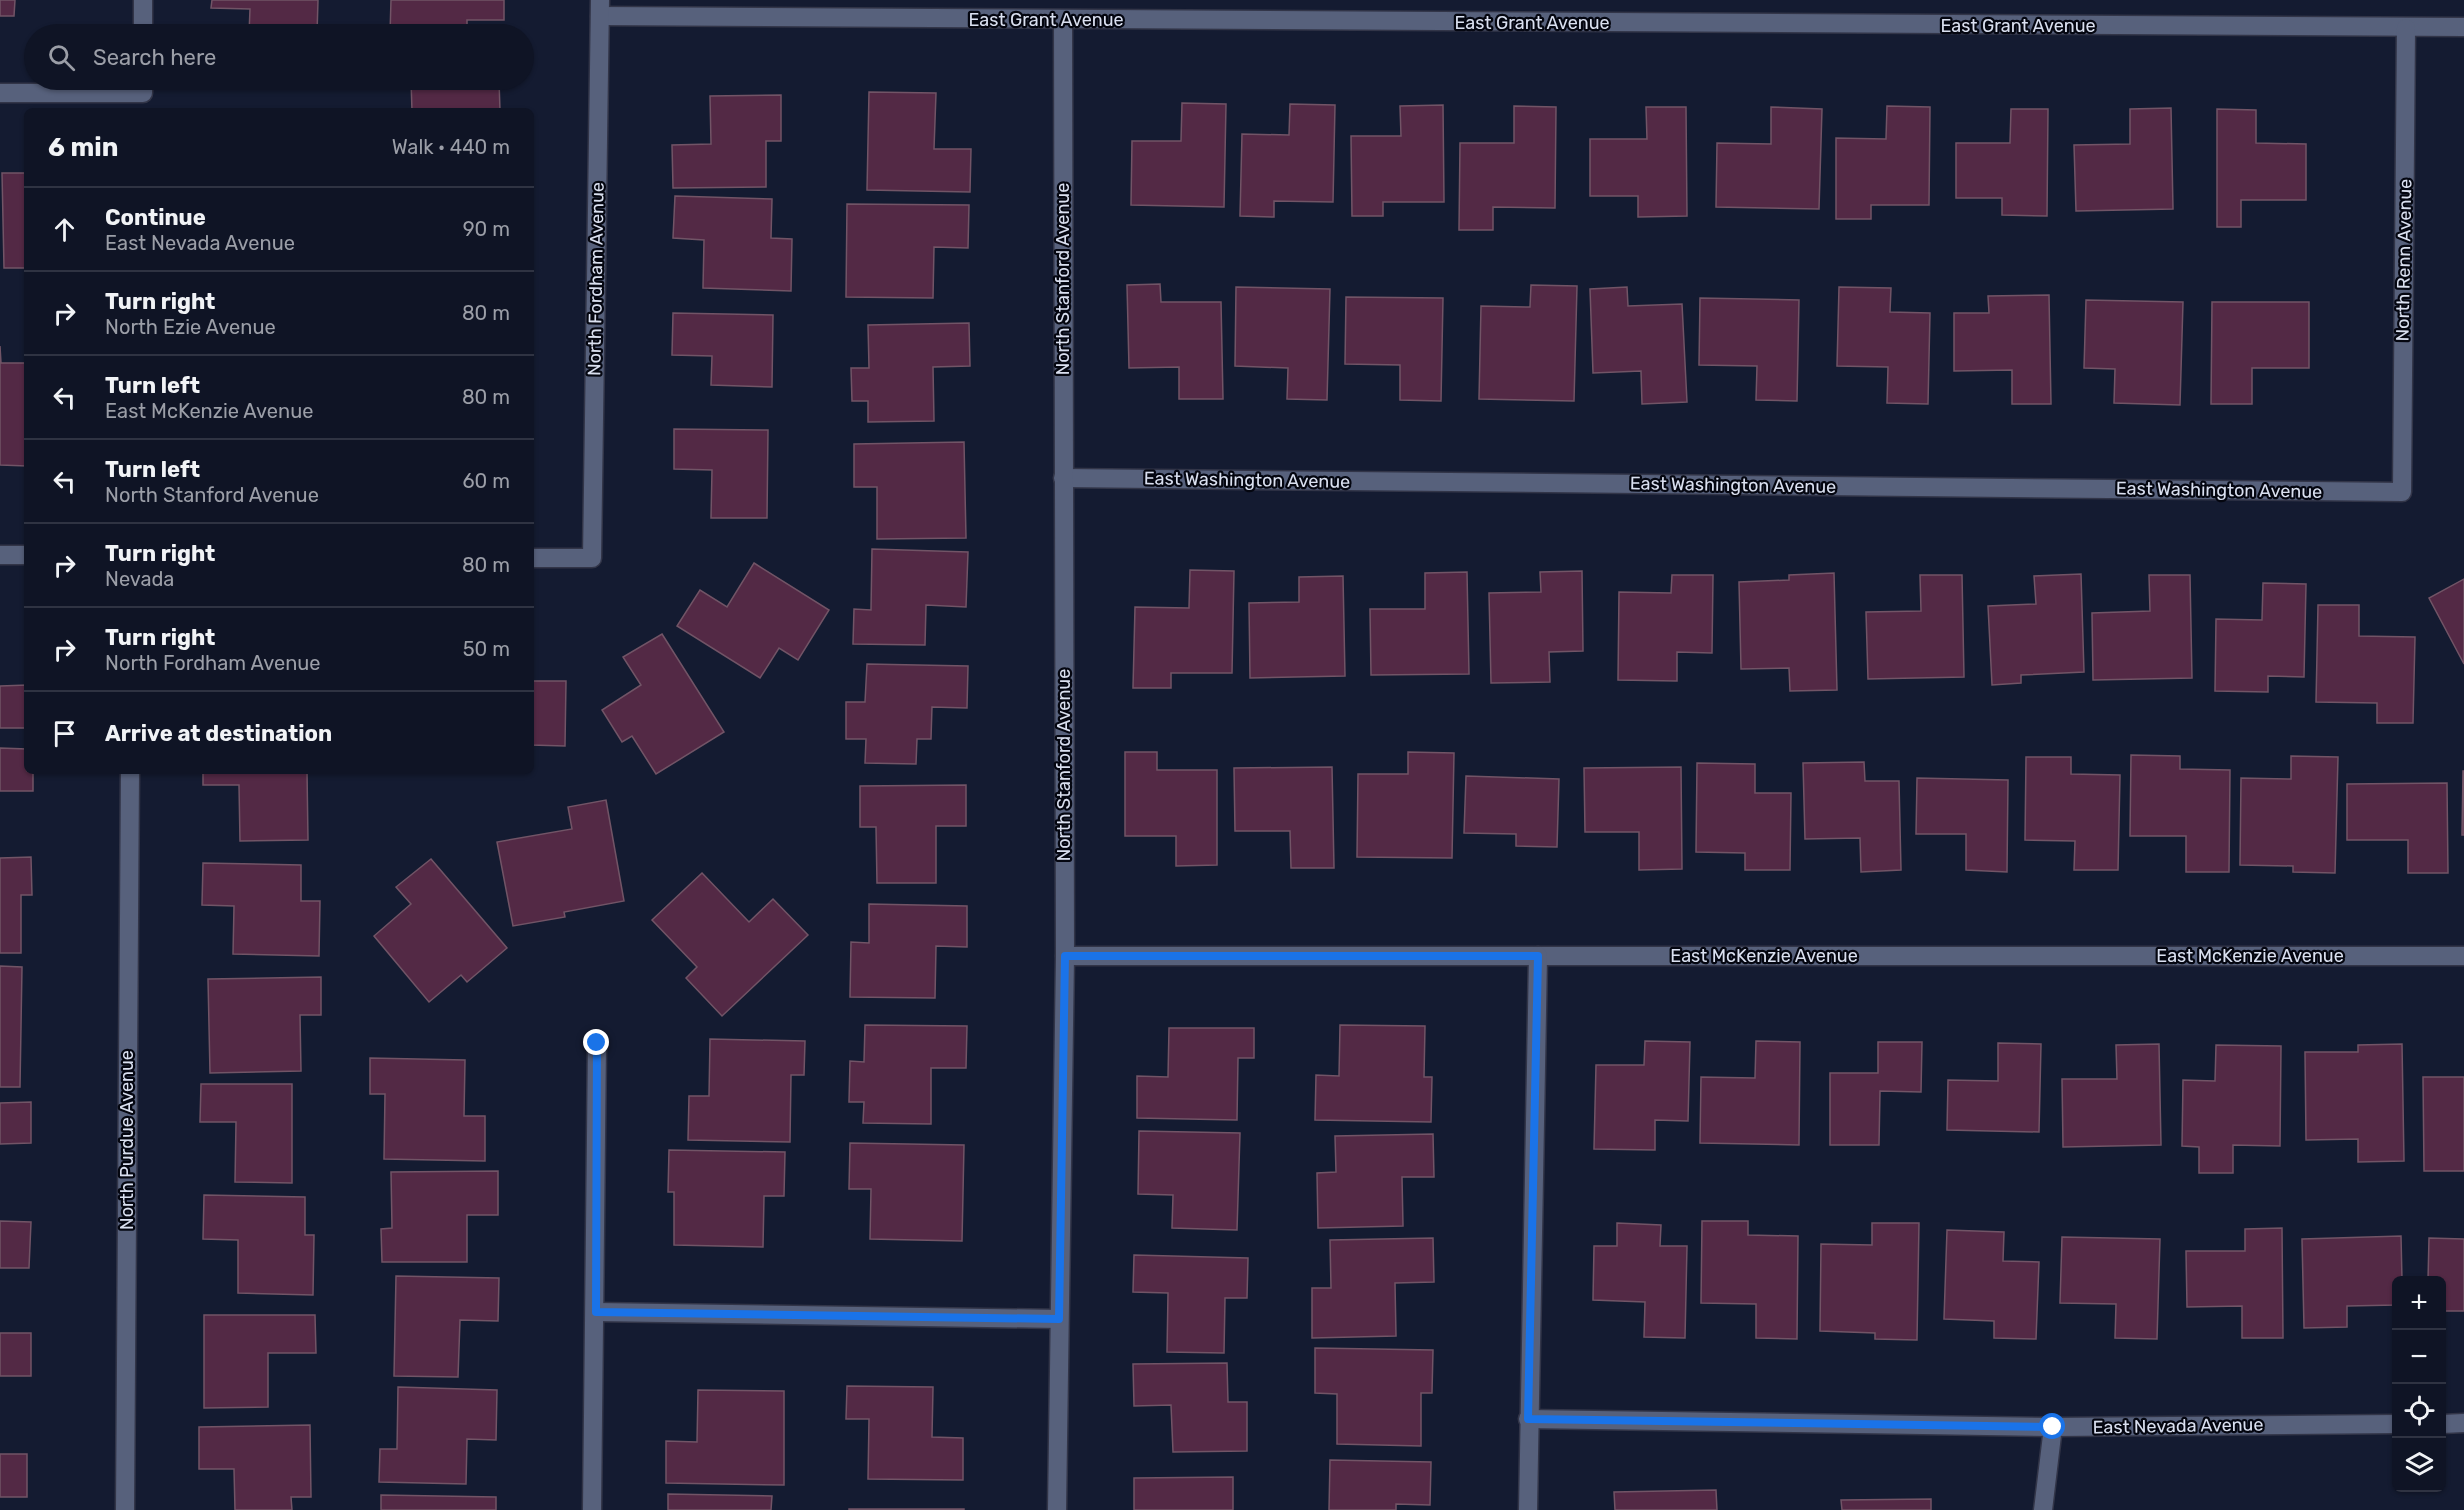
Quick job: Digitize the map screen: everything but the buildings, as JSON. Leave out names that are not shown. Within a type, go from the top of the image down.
[{"type":"street","points":[[143,0],[143,24]]},
{"type":"street","name":"East Grant Avenue","points":[[600,8],[1064,20],[2464,27]]},
{"type":"street","name":"North Fordham Avenue","points":[[534,558],[592,558],[600,8]]},
{"type":"street","name":"North Stanford Avenue","points":[[1057,1510],[1065,956],[1064,20]]},
{"type":"street","name":"North Renn Avenue","points":[[2402,492],[2406,28]]},
{"type":"street","points":[[0,93],[61,90]]},
{"type":"street","name":"East Washington Avenue","points":[[1064,478],[2402,492]]},
{"type":"street","points":[[0,555],[24,555]]},
{"type":"street","name":"North Purdue Avenue","points":[[125,1510],[130,774]]},
{"type":"street","name":"East McKenzie Avenue","points":[[1065,956],[2464,956]]},
{"type":"street","points":[[1528,1510],[1538,956]]},
{"type":"street","points":[[592,1510],[596,1312],[597,1043]]},
{"type":"street","points":[[596,1312],[1059,1319]]},
{"type":"street","name":"East Nevada Avenue","points":[[1528,1419],[2053,1427],[2392,1424]]},
{"type":"street","points":[[2446,1424],[2464,1424]]},
{"type":"street","points":[[2043,1510],[2053,1427]]},
{"type":"route","points":[[597,1043],[596,1312],[1059,1319],[1065,956],[1538,956],[1528,1419],[2053,1427]]}]
